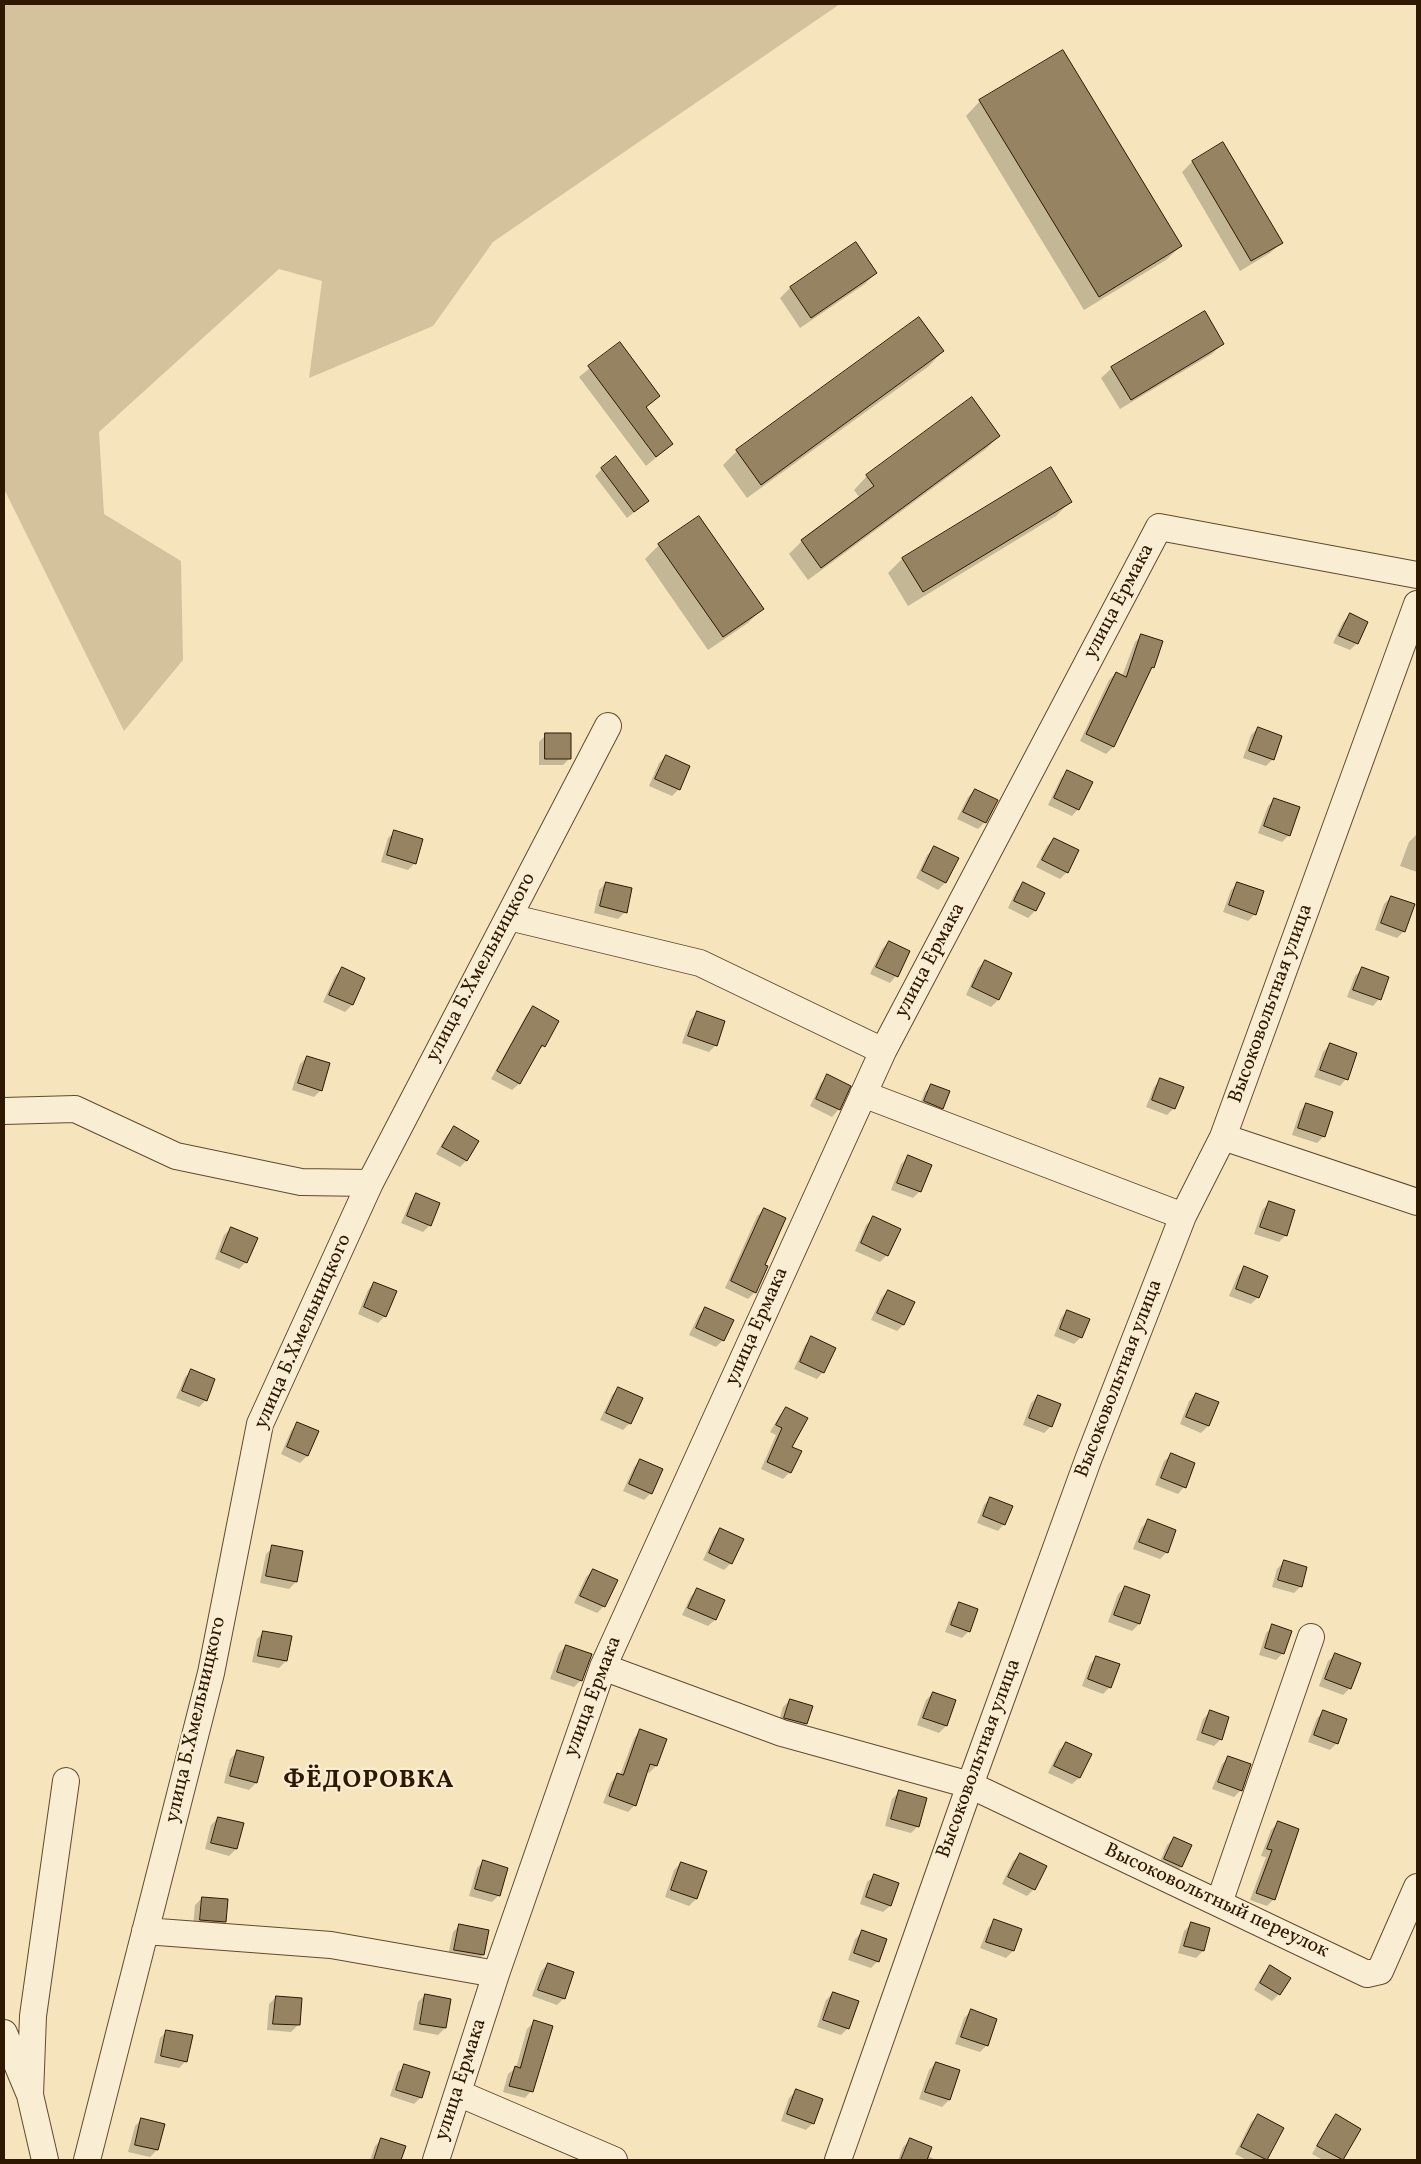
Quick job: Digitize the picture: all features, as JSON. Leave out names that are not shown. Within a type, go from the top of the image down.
[{"type":"street","name":"улица Ермака","points":[[436,2160],[496,1974],[603,1667],[883,1051],[1159,527],[1417,575]]},
{"type":"street","name":"Высоковольтная улица","points":[[838,2160],[970,1785],[1088,1460],[1183,1216],[1223,1137],[1417,604]]},
{"type":"street","name":"улица Б.Хмельницкого","points":[[88,2160],[211,1673],[260,1424],[370,1183],[608,726]]},
{"type":"street","points":[[509,917],[700,962],[883,1051]]},
{"type":"street","points":[[863,1094],[1183,1216]]},
{"type":"street","points":[[4,1111],[75,1109],[176,1156],[301,1182],[370,1183]]},
{"type":"street","points":[[1223,1137],[1417,1202]]},
{"type":"street","points":[[1219,1903],[1311,1637]]},
{"type":"street","name":"Высоковольтный переулок","points":[[603,1667],[782,1733],[970,1785],[1368,1974],[1380,1972],[1417,1887]]},
{"type":"street","points":[[30,2095],[33,2016],[66,1781]]},
{"type":"street","points":[[145,1931],[331,1945],[496,1974]]},
{"type":"street","points":[[4,2033],[30,2095],[45,2160]]},
{"type":"street","points":[[458,2093],[614,2160]]},
{"type":"shaded area","points":[[4,4],[840,4],[493,242],[433,326],[309,378],[322,281],[279,269],[99,432],[104,514],[181,561],[183,660],[124,731],[4,489]]},
{"type":"building","points":[[1063,50],[1182,246],[1099,297],[979,100]]},
{"type":"building","points":[[1223,142],[1283,243],[1251,261],[1192,161]]},
{"type":"building","points":[[856,242],[877,273],[811,318],[790,287]]},
{"type":"building","points":[[1205,311],[1224,344],[1131,400],[1111,367]]},
{"type":"building","points":[[919,317],[944,351],[761,485],[736,450]]},
{"type":"building","points":[[620,342],[660,396],[646,407],[673,444],[656,457],[588,366]]},
{"type":"building","points":[[972,397],[1000,436],[821,568],[801,540],[874,486],[866,475]]},
{"type":"building","points":[[616,456],[649,501],[634,512],[601,468]]},
{"type":"building","points":[[1051,467],[1072,502],[923,592],[902,558]]},
{"type":"building","points":[[699,516],[764,609],[723,637],[658,544]]},
{"type":"building","points":[[1350,613],[1368,622],[1358,644],[1339,636]]},
{"type":"building","points":[[1141,634],[1163,641],[1154,668],[1152,667],[1114,747],[1086,734],[1116,672],[1126,677]]},
{"type":"building","points":[[1258,727],[1282,736],[1274,760],[1249,751]]},
{"type":"building","points":[[545,733],[571,733],[571,759],[545,759]]},
{"type":"building","points":[[666,755],[690,766],[680,790],[655,779]]},
{"type":"building","points":[[1067,770],[1093,782],[1079,810],[1054,798]]},
{"type":"building","points":[[975,789],[998,800],[986,823],[963,812]]},
{"type":"building","points":[[1274,798],[1300,807],[1290,836],[1264,826]]},
{"type":"building","points":[[394,830],[423,839],[416,864],[387,855]]},
{"type":"building","points":[[1054,838],[1079,850],[1068,873],[1042,860]]},
{"type":"building","points":[[934,846],[959,858],[946,883],[922,871]]},
{"type":"building","points":[[606,882],[632,888],[627,913],[600,906]]},
{"type":"building","points":[[1023,882],[1045,893],[1036,911],[1014,901]]},
{"type":"building","points":[[1237,882],[1264,891],[1256,915],[1229,905]]},
{"type":"building","points":[[1391,896],[1415,904],[1405,932],[1381,923]]},
{"type":"building","points":[[889,941],[910,951],[898,977],[876,967]]},
{"type":"building","points":[[985,960],[1012,973],[999,1000],[972,987]]},
{"type":"building","points":[[342,967],[365,978],[353,1005],[329,995]]},
{"type":"building","points":[[1362,967],[1389,977],[1381,1000],[1353,990]]},
{"type":"building","points":[[533,1006],[559,1021],[545,1047],[542,1045],[520,1084],[497,1071]]},
{"type":"building","points":[[697,1011],[725,1021],[717,1046],[688,1036]]},
{"type":"building","points":[[1330,1043],[1357,1053],[1348,1080],[1320,1070]]},
{"type":"building","points":[[307,1056],[330,1063],[322,1091],[298,1083]]},
{"type":"building","points":[[827,1074],[851,1086],[840,1110],[816,1099]]},
{"type":"building","points":[[1160,1078],[1184,1087],[1175,1109],[1152,1100]]},
{"type":"building","points":[[931,1084],[950,1091],[943,1109],[924,1101]]},
{"type":"building","points":[[1306,1103],[1333,1112],[1325,1137],[1298,1128]]},
{"type":"building","points":[[454,1126],[479,1141],[467,1161],[442,1147]]},
{"type":"building","points":[[908,1155],[932,1165],[921,1192],[897,1183]]},
{"type":"building","points":[[416,1193],[440,1203],[431,1226],[407,1216]]},
{"type":"building","points":[[1269,1201],[1295,1210],[1287,1236],[1260,1227]]},
{"type":"building","points":[[764,1208],[786,1218],[765,1265],[768,1266],[756,1293],[731,1281]]},
{"type":"building","points":[[873,1216],[901,1229],[888,1256],[861,1243]]},
{"type":"building","points":[[231,1227],[258,1238],[247,1263],[221,1252]]},
{"type":"building","points":[[1244,1266],[1268,1276],[1259,1298],[1236,1289]]},
{"type":"building","points":[[374,1282],[397,1291],[386,1317],[364,1307]]},
{"type":"building","points":[[888,1290],[915,1302],[904,1325],[877,1313]]},
{"type":"building","points":[[705,1307],[734,1320],[724,1341],[696,1328]]},
{"type":"building","points":[[1067,1310],[1090,1319],[1082,1338],[1060,1329]]},
{"type":"building","points":[[811,1336],[836,1348],[824,1373],[800,1362]]},
{"type":"building","points":[[191,1369],[215,1379],[207,1401],[182,1391]]},
{"type":"building","points":[[618,1387],[643,1398],[631,1424],[606,1413]]},
{"type":"building","points":[[1196,1393],[1219,1402],[1209,1426],[1186,1417]]},
{"type":"building","points":[[1038,1395],[1061,1404],[1052,1427],[1029,1418]]},
{"type":"building","points":[[786,1407],[808,1418],[792,1447],[802,1451],[791,1473],[767,1462],[782,1428],[776,1425]]},
{"type":"building","points":[[297,1422],[319,1431],[308,1456],[287,1447]]},
{"type":"building","points":[[1171,1453],[1195,1463],[1186,1488],[1161,1478]]},
{"type":"building","points":[[640,1459],[663,1469],[652,1494],[629,1484]]},
{"type":"building","points":[[990,1497],[1013,1506],[1005,1525],[983,1516]]},
{"type":"building","points":[[1148,1519],[1176,1530],[1168,1553],[1139,1542]]},
{"type":"building","points":[[720,1528],[744,1539],[732,1564],[709,1553]]},
{"type":"building","points":[[272,1545],[303,1551],[297,1582],[266,1576]]},
{"type":"building","points":[[1284,1560],[1307,1567],[1302,1587],[1278,1580]]},
{"type":"building","points":[[593,1569],[618,1580],[605,1607],[580,1596]]},
{"type":"building","points":[[1125,1586],[1150,1595],[1140,1624],[1114,1615]]},
{"type":"building","points":[[697,1588],[725,1600],[716,1620],[688,1608]]},
{"type":"building","points":[[959,1602],[978,1609],[970,1632],[951,1625]]},
{"type":"building","points":[[1272,1624],[1292,1631],[1284,1654],[1265,1648]]},
{"type":"building","points":[[263,1631],[292,1636],[287,1661],[258,1656]]},
{"type":"building","points":[[566,1645],[592,1654],[582,1681],[557,1672]]},
{"type":"building","points":[[1335,1653],[1361,1663],[1351,1689],[1325,1679]]},
{"type":"building","points":[[1096,1656],[1120,1664],[1111,1688],[1088,1679]]},
{"type":"building","points":[[933,1692],[956,1700],[947,1726],[923,1718]]},
{"type":"building","points":[[790,1699],[813,1706],[807,1724],[784,1718]]},
{"type":"building","points":[[1210,1710],[1229,1717],[1222,1740],[1202,1733]]},
{"type":"building","points":[[1323,1710],[1347,1719],[1338,1744],[1314,1735]]},
{"type":"building","points":[[640,1729],[667,1739],[657,1766],[650,1764],[636,1806],[609,1796],[617,1773],[623,1775]]},
{"type":"building","points":[[1066,1742],[1092,1754],[1080,1778],[1054,1766]]},
{"type":"building","points":[[237,1750],[264,1757],[257,1783],[230,1776]]},
{"type":"building","points":[[1228,1756],[1251,1764],[1242,1791],[1218,1782]]},
{"type":"building","points":[[899,1790],[927,1798],[919,1827],[891,1819]]},
{"type":"building","points":[[218,1817],[244,1823],[237,1849],[211,1843]]},
{"type":"building","points":[[1278,1821],[1299,1829],[1275,1900],[1256,1893],[1272,1850],[1267,1849]]},
{"type":"building","points":[[1174,1837],[1192,1845],[1182,1867],[1164,1859]]},
{"type":"building","points":[[1020,1853],[1047,1866],[1035,1890],[1008,1877]]},
{"type":"building","points":[[483,1860],[508,1868],[500,1896],[475,1889]]},
{"type":"building","points":[[681,1862],[707,1871],[697,1899],[671,1890]]},
{"type":"building","points":[[874,1874],[899,1883],[891,1906],[866,1897]]},
{"type":"building","points":[[202,1897],[228,1899],[226,1922],[200,1920]]},
{"type":"building","points":[[994,1919],[1022,1929],[1014,1951],[986,1942]]},
{"type":"building","points":[[1191,1922],[1210,1928],[1204,1951],[1184,1946]]},
{"type":"building","points":[[459,1924],[489,1930],[484,1955],[454,1950]]},
{"type":"building","points":[[862,1930],[887,1939],[879,1962],[854,1953]]},
{"type":"building","points":[[548,1963],[574,1972],[565,1999],[538,1990]]},
{"type":"building","points":[[1270,1965],[1291,1978],[1280,1995],[1260,1983]]},
{"type":"building","points":[[833,1992],[859,2001],[849,2029],[823,2020]]},
{"type":"building","points":[[425,1994],[451,1999],[446,2028],[420,2024]]},
{"type":"building","points":[[276,1996],[302,1998],[300,2025],[273,2024]]},
{"type":"building","points":[[971,2009],[997,2019],[988,2046],[961,2037]]},
{"type":"building","points":[[534,2020],[553,2026],[533,2092],[509,2086],[515,2066],[520,2068]]},
{"type":"building","points":[[166,2030],[193,2035],[187,2062],[161,2056]]},
{"type":"building","points":[[936,2062],[960,2070],[950,2100],[925,2092]]},
{"type":"building","points":[[404,2064],[430,2072],[422,2098],[396,2090]]},
{"type":"building","points":[[796,2089],[823,2099],[814,2124],[787,2114]]},
{"type":"building","points":[[1258,2114],[1284,2128],[1267,2160],[1241,2147]]},
{"type":"building","points":[[1336,2114],[1361,2129],[1343,2160],[1317,2146]]},
{"type":"building","points":[[141,2118],[165,2124],[158,2150],[135,2145]]},
{"type":"building","points":[[381,2138],[406,2146],[401,2160],[374,2160]]},
{"type":"building","points":[[910,2138],[932,2147],[927,2160],[901,2160]]},
{"type":"district","name":"ФЁДОРОВКА","points":[[369,1782]]}]
